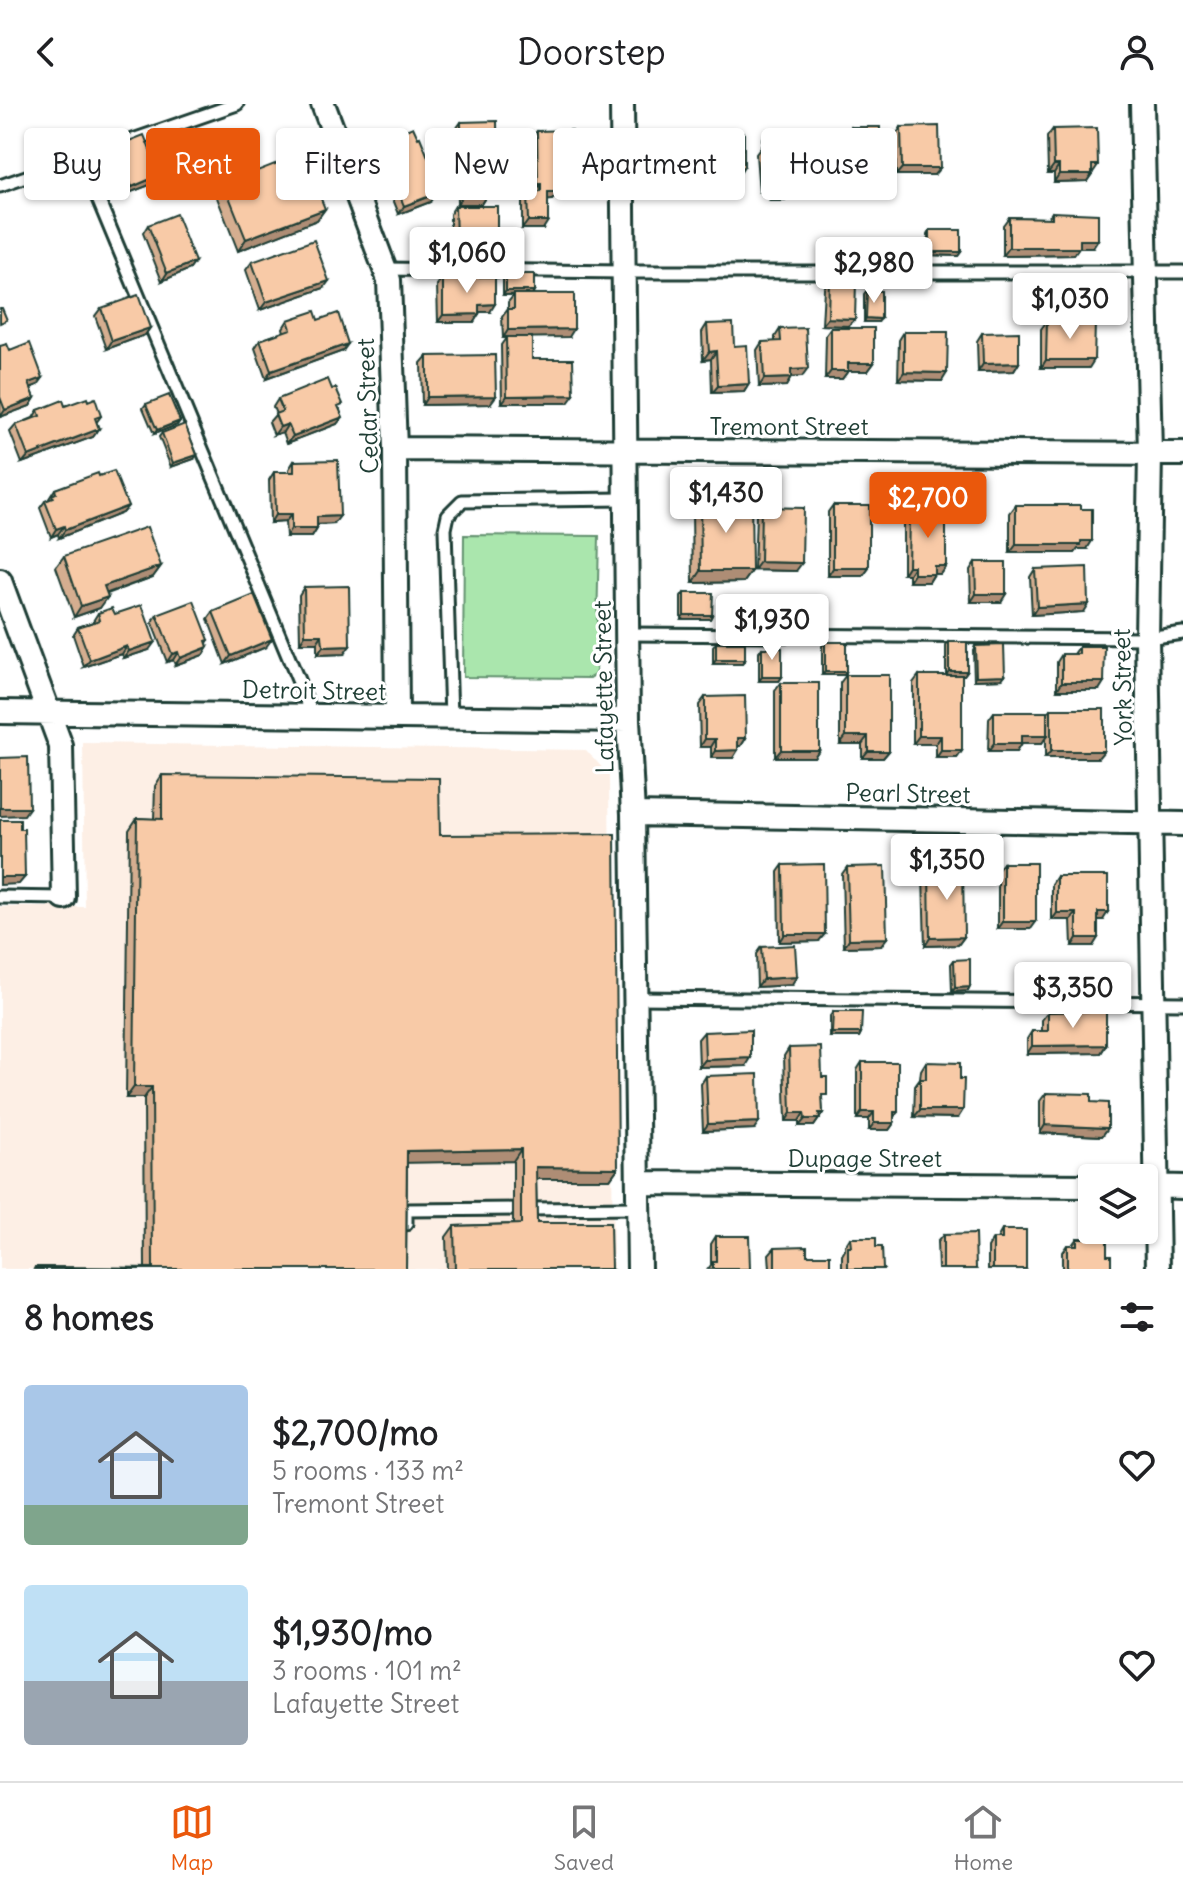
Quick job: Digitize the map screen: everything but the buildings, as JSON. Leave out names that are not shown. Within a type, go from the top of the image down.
[{"type":"street","name":"Cedar Street","points":[[323,104],[389,280],[395,449],[397,717]]},
{"type":"street","name":"Lafayette Street","points":[[622,104],[628,720],[633,814],[639,1269]]},
{"type":"street","name":"York Street","points":[[1142,104],[1150,454],[1147,638],[1153,1003],[1150,1164]]},
{"type":"street","name":"Tremont Street","points":[[395,449],[1183,454]]},
{"type":"street","points":[[0,581],[61,746],[64,898]]},
{"type":"street","name":"Detroit Street","points":[[0,712],[628,720]]},
{"type":"street","name":"Pearl Street","points":[[633,814],[1183,824]]},
{"type":"street","name":"Dupage Street","points":[[638,1183],[1078,1186]]},
{"type":"street","points":[[1158,1186],[1183,1187]]},
{"type":"street","name":"York Street","points":[[1156,1244],[1158,1269]]},
{"type":"lane","points":[[130,141],[237,104]]},
{"type":"lane","points":[[0,186],[24,178]]},
{"type":"lane","points":[[98,200],[313,716]]},
{"type":"lane","points":[[385,269],[1183,272]]},
{"type":"lane","points":[[451,718],[445,529],[453,508],[462,501],[625,499]]},
{"type":"lane","points":[[627,634],[1147,638],[1183,633]]},
{"type":"lane","points":[[0,897],[64,898]]},
{"type":"lane","points":[[635,998],[1183,1003]]},
{"type":"lane","points":[[406,1240],[406,1210],[639,1208]]},
{"type":"shaded area","points":[[83,743],[586,750],[609,775],[613,1269],[0,1269],[0,907],[85,907]]},
{"type":"green space","points":[[464,535],[599,536],[596,674],[590,678],[463,677]]}]
